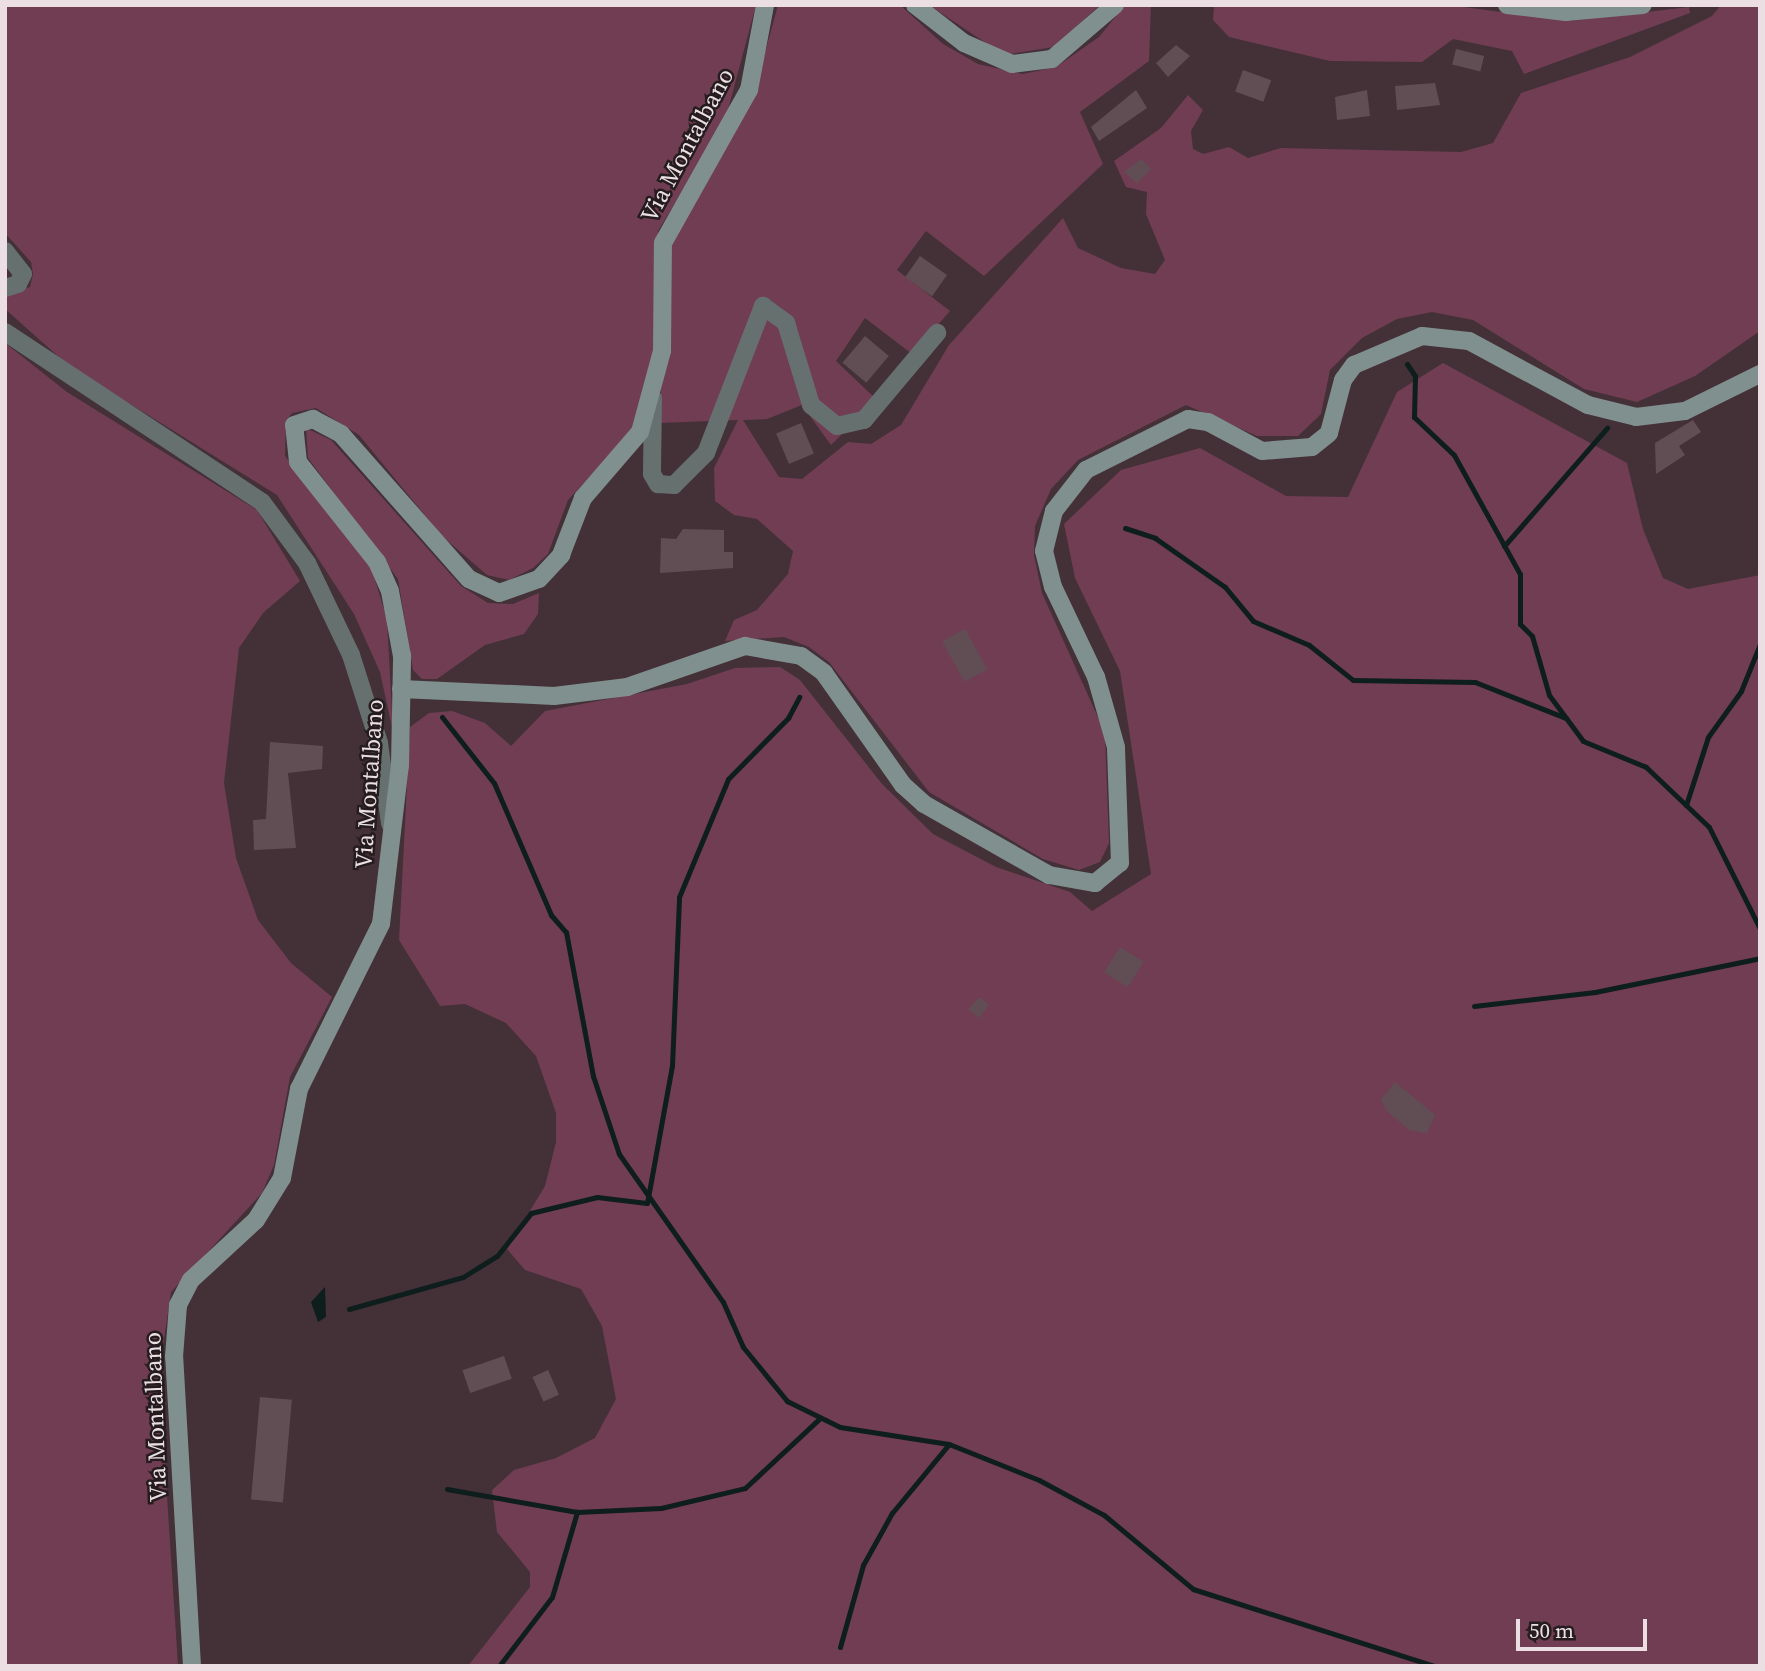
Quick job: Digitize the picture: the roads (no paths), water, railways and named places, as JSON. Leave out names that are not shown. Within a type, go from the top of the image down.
[{"type":"street","name":"Via Montalbano","points":[[192,1666],[174,1357],[178,1306],[191,1280],[257,1220],[282,1178],[299,1089],[381,924],[392,833],[401,689],[390,592],[377,562],[298,463],[294,425],[313,419],[341,434],[444,557],[491,592],[506,593],[539,579],[561,555],[583,498],[635,445],[653,392],[662,351],[663,243],[749,90],[765,5]]},
{"type":"street","points":[[915,5],[964,43],[1012,64],[1052,59],[1115,5]]},
{"type":"street","points":[[1507,5],[1566,12],[1643,5]]},
{"type":"street","points":[[5,251],[23,274],[18,284],[5,288]]},
{"type":"street","name":"Via Montalbano","points":[[653,392],[652,474],[667,486],[693,473],[706,453],[763,306],[786,323],[811,405],[830,424],[859,424],[937,334]]},
{"type":"street","points":[[5,332],[262,502],[307,563],[351,655],[379,743],[392,833]]},
{"type":"street","points":[[401,689],[554,696],[627,687],[745,646],[801,656],[824,673],[903,785],[924,804],[1049,875],[1095,883],[1120,863],[1116,747],[1096,677],[1053,587],[1044,551],[1054,511],[1086,470],[1158,429],[1194,418],[1262,451],[1312,447],[1329,433],[1343,380],[1354,365],[1422,336],[1469,341],[1588,405],[1636,417],[1685,411],[1760,374]]},
{"type":"waterway","points":[[1407,364],[1415,376],[1414,417],[1454,455],[1520,574],[1520,624],[1532,636],[1549,695],[1583,741],[1646,767],[1709,827],[1760,929]]},
{"type":"waterway","points":[[1504,546],[1607,428]]},
{"type":"waterway","points":[[1125,528],[1155,538],[1225,587],[1253,621],[1309,645],[1353,680],[1475,682],[1566,718]]},
{"type":"waterway","points":[[1686,805],[1708,737],[1741,691],[1760,644]]},
{"type":"waterway","points":[[647,1203],[672,1066],[679,897],[728,779],[788,718],[799,697]]},
{"type":"waterway","points":[[442,717],[494,783],[551,915],[566,932],[593,1076],[619,1154],[723,1302],[743,1347],[787,1401],[840,1427],[949,1444],[1039,1480],[1104,1515],[1193,1589],[1434,1666]]},
{"type":"waterway","points":[[1474,1006],[1595,992],[1760,958]]},
{"type":"waterway","points":[[349,1309],[463,1277],[497,1256],[531,1213],[597,1197],[647,1203]]},
{"type":"waterway","points":[[447,1489],[577,1512],[661,1508],[745,1488],[819,1419]]},
{"type":"waterway","points":[[840,1647],[863,1565],[892,1513],[949,1444]]},
{"type":"waterway","points":[[499,1666],[552,1597],[577,1512]]}]
